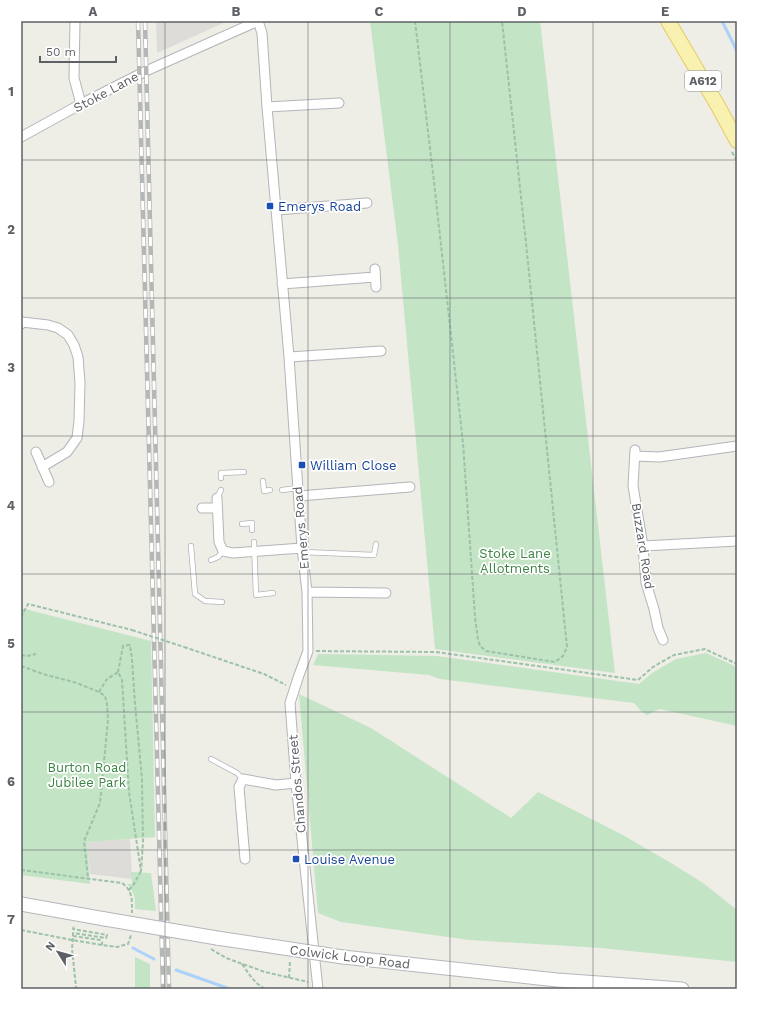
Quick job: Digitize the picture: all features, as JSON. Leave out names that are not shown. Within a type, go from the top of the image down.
[{"type":"main road","name":"A612","points":[[668,21],[737,141]]},
{"type":"main road","name":"Colwick Loop Road","points":[[21,904],[105,919],[214,943],[277,948],[343,957],[557,980],[682,989]]},
{"type":"street","points":[[75,21],[74,78],[81,104]]},
{"type":"street","name":"Stoke Lane","points":[[21,137],[146,71],[258,21]]},
{"type":"street","name":"Emerys Road","points":[[258,21],[262,33],[307,592],[308,651],[299,675]]},
{"type":"street","points":[[267,107],[339,103]]},
{"type":"street","points":[[276,210],[368,203]]},
{"type":"street","points":[[282,284],[375,278]]},
{"type":"street","points":[[21,321],[58,328],[68,335],[74,345],[78,357],[80,383],[77,438],[67,452],[42,467]]},
{"type":"street","points":[[289,357],[381,351]]},
{"type":"street","name":"Buzzard Road","points":[[663,640],[655,620],[654,609],[646,583],[643,546],[634,486],[635,453],[659,457],[737,446]]},
{"type":"street","points":[[36,452],[49,482]]},
{"type":"street","points":[[298,492],[410,487]]},
{"type":"street","points":[[219,494],[217,508],[219,542],[223,551],[233,553],[303,550]]},
{"type":"street","points":[[202,508],[217,508]]},
{"type":"street","points":[[643,546],[737,541]]},
{"type":"street","points":[[307,592],[386,593]]},
{"type":"street","name":"Chandos Street","points":[[299,675],[290,703],[296,783],[318,987]]},
{"type":"street","points":[[244,859],[239,787],[243,779],[276,785],[296,783]]},
{"type":"lane","points":[[221,478],[220,473],[244,472]]},
{"type":"lane","points":[[263,481],[264,491],[270,490]]},
{"type":"lane","points":[[282,490],[298,492]]},
{"type":"lane","points":[[242,524],[252,523],[252,530]]},
{"type":"lane","points":[[254,542],[256,595],[273,593]]},
{"type":"lane","points":[[303,550],[374,554],[376,544]]},
{"type":"lane","points":[[191,546],[195,562],[194,594],[205,601],[222,602]]},
{"type":"lane","points":[[211,560],[218,557],[223,551]]},
{"type":"lane","points":[[211,759],[237,773],[243,779]]},
{"type":"path","points":[[415,21],[463,443],[475,617],[478,640],[480,646],[486,651],[555,662],[563,656],[567,647],[502,21]]},
{"type":"path","points":[[21,618],[28,604],[132,630],[264,674],[294,689]]},
{"type":"path","points":[[129,890],[141,871],[143,842],[142,779],[130,645],[123,646],[118,672],[122,680],[129,792],[141,871]]},
{"type":"path","points":[[308,651],[436,652],[638,680],[653,667],[674,655],[705,649],[737,664]]},
{"type":"path","points":[[21,655],[27,656],[36,654]]},
{"type":"path","points":[[21,666],[76,683],[105,696],[108,720],[100,803],[84,841],[88,878]]},
{"type":"path","points":[[99,692],[107,679],[118,672]]},
{"type":"path","points":[[78,989],[76,987],[72,949],[73,933],[106,938],[107,935],[73,929],[74,926],[81,927]]},
{"type":"path","points":[[73,936],[100,940],[102,945]]},
{"type":"path","points":[[214,943],[226,958],[265,972],[318,987]]},
{"type":"path","points":[[289,978],[290,962]]},
{"type":"path","points":[[241,964],[251,978],[265,989]]},
{"type":"shaded area","points":[[156,21],[228,21],[157,53]]},
{"type":"shaded area","points":[[130,839],[132,879],[90,874],[87,842]]},
{"type":"green space","name":"Stoke Lane Allotments","points":[[370,21],[540,21],[615,673],[435,649],[398,245]]},
{"type":"green space","name":"Burton Road Jubilee Park","points":[[21,608],[151,641],[155,837],[87,842],[90,884],[21,875]]},
{"type":"green space","points":[[706,653],[737,667],[737,726],[660,709],[647,715],[634,703],[440,679],[429,675],[313,665],[318,654],[437,656],[639,684],[652,673],[676,659]]},
{"type":"green space","points":[[299,694],[371,728],[511,818],[538,792],[621,834],[671,863],[703,883],[737,910],[737,962],[601,948],[469,940],[341,922],[318,913]]},
{"type":"green space","points":[[131,872],[151,873],[156,911],[135,909],[134,896],[132,890],[127,884],[132,884]]},
{"type":"green space","points":[[135,957],[150,964],[150,989],[135,989]]},
{"type":"waterway","points":[[722,21],[737,51]]},
{"type":"waterway","points":[[133,948],[154,959]]},
{"type":"waterway","points":[[176,970],[230,989]]},
{"type":"railway","points":[[138,21],[163,989]]},
{"type":"railway","points":[[145,21],[169,989]]},
{"type":"place","name":"Emerys Road","points":[[270,206]]},
{"type":"place","name":"William Close","points":[[302,465]]},
{"type":"place","name":"Louise Avenue","points":[[296,859]]}]
